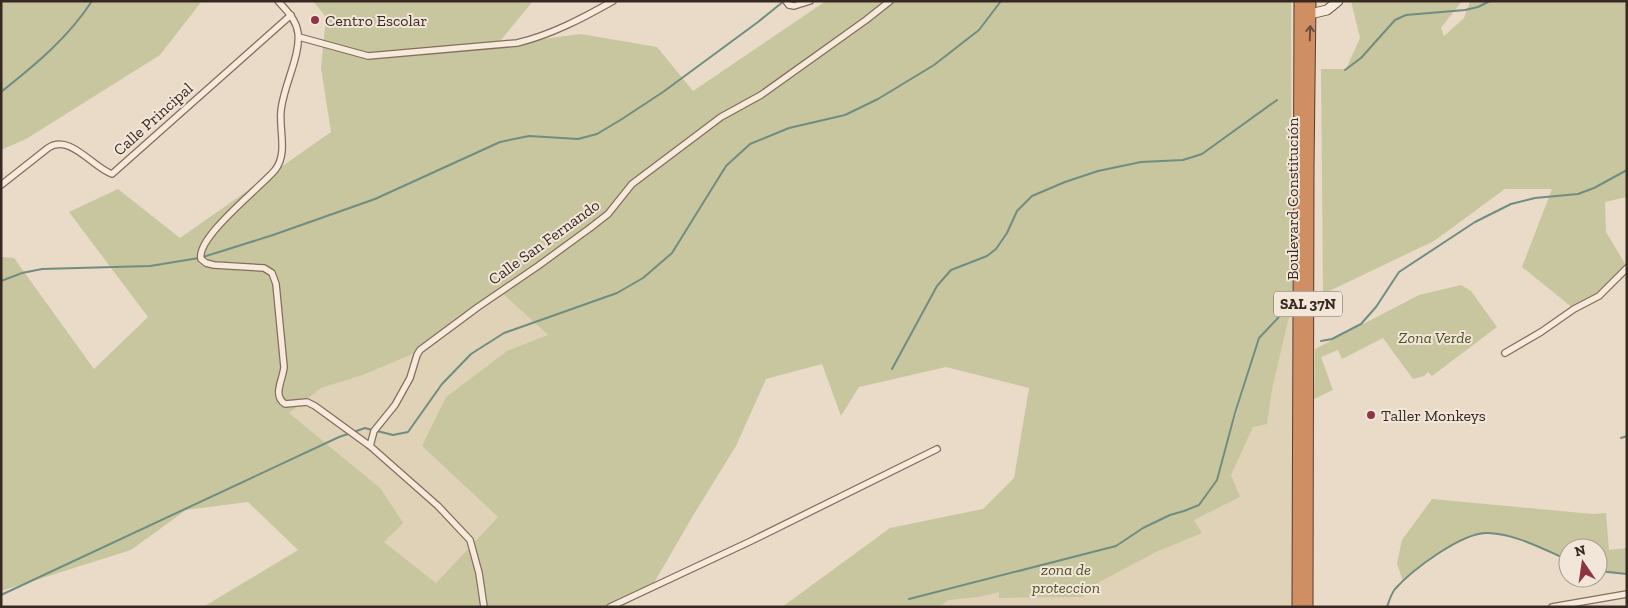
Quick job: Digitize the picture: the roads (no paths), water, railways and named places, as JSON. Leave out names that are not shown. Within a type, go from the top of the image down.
[{"type":"highway","name":"Boulevard Constitución","points":[[1298,607],[1300,1]]},
{"type":"highway","name":"Boulevard Constitución","points":[[1307,607],[1310,1]]},
{"type":"street","points":[[278,1],[295,21],[298,37],[281,110],[281,160],[266,179],[238,204],[208,239],[203,246],[200,255],[201,259],[210,264],[264,268],[272,273],[276,284],[284,367],[278,391],[280,400],[284,404],[306,402],[315,406],[370,446],[438,506],[470,540],[479,573],[484,607]]},
{"type":"street","points":[[298,37],[368,56],[517,43],[562,28],[614,1]]},
{"type":"street","points":[[786,1],[789,5],[794,6],[810,1]]},
{"type":"street","name":"Calle San Fernando","points":[[370,446],[374,430],[395,405],[410,378],[420,350],[590,228],[608,214],[632,184],[721,117],[761,95],[890,1]]},
{"type":"street","points":[[1310,14],[1327,10],[1338,1]]},
{"type":"street","name":"Calle Principal","points":[[1,185],[48,148],[56,144],[66,145],[112,174],[291,15]]},
{"type":"street","points":[[1505,353],[1541,332],[1574,308],[1599,296],[1627,268]]},
{"type":"street","points":[[610,607],[751,541],[937,449]]},
{"type":"street","points":[[1552,607],[1627,594]]},
{"type":"waterway","points":[[1,92],[62,39],[92,1]]},
{"type":"waterway","points":[[203,257],[273,235],[375,199],[500,142],[529,136],[578,139],[597,134],[663,92],[784,1]]},
{"type":"waterway","points":[[377,431],[393,435],[408,432],[442,384],[471,354],[504,333],[617,293],[643,278],[672,253],[726,166],[750,144],[789,128],[845,115],[878,99],[934,65],[979,30],[1001,1]]},
{"type":"waterway","points":[[1345,70],[1361,58],[1395,20],[1406,15],[1465,10],[1478,7],[1490,1]]},
{"type":"waterway","points":[[892,369],[937,286],[951,270],[987,256],[996,249],[1007,233],[1017,211],[1032,196],[1098,171],[1141,162],[1183,160],[1202,154],[1277,100]]},
{"type":"waterway","points":[[1321,341],[1332,339],[1361,324],[1376,307],[1399,272],[1475,222],[1511,204],[1535,198],[1578,194],[1594,188],[1627,170]]},
{"type":"waterway","points":[[1,281],[22,273],[42,269],[150,266],[199,258]]},
{"type":"waterway","points":[[909,599],[1116,546],[1143,528],[1170,515],[1199,505],[1217,480],[1235,413],[1259,338],[1278,318],[1288,303],[1292,304]]},
{"type":"waterway","points":[[1,595],[339,437],[365,428],[372,430]]},
{"type":"waterway","points":[[1621,438],[1627,436]]},
{"type":"waterway","points":[[1387,607],[1395,589],[1413,572],[1452,545],[1477,534],[1488,533],[1509,536],[1558,556]]},
{"type":"waterway","points":[[1608,572],[1627,574]]},
{"type":"place","name":"Centro Escolar","points":[[315,20]]},
{"type":"place","name":"Taller Monkeys","points":[[1371,415]]},
{"type":"park label","name":"Zona Verde","points":[[1435,337]]},
{"type":"park label","name":"zona de proteccion","points":[[1066,578]]}]
